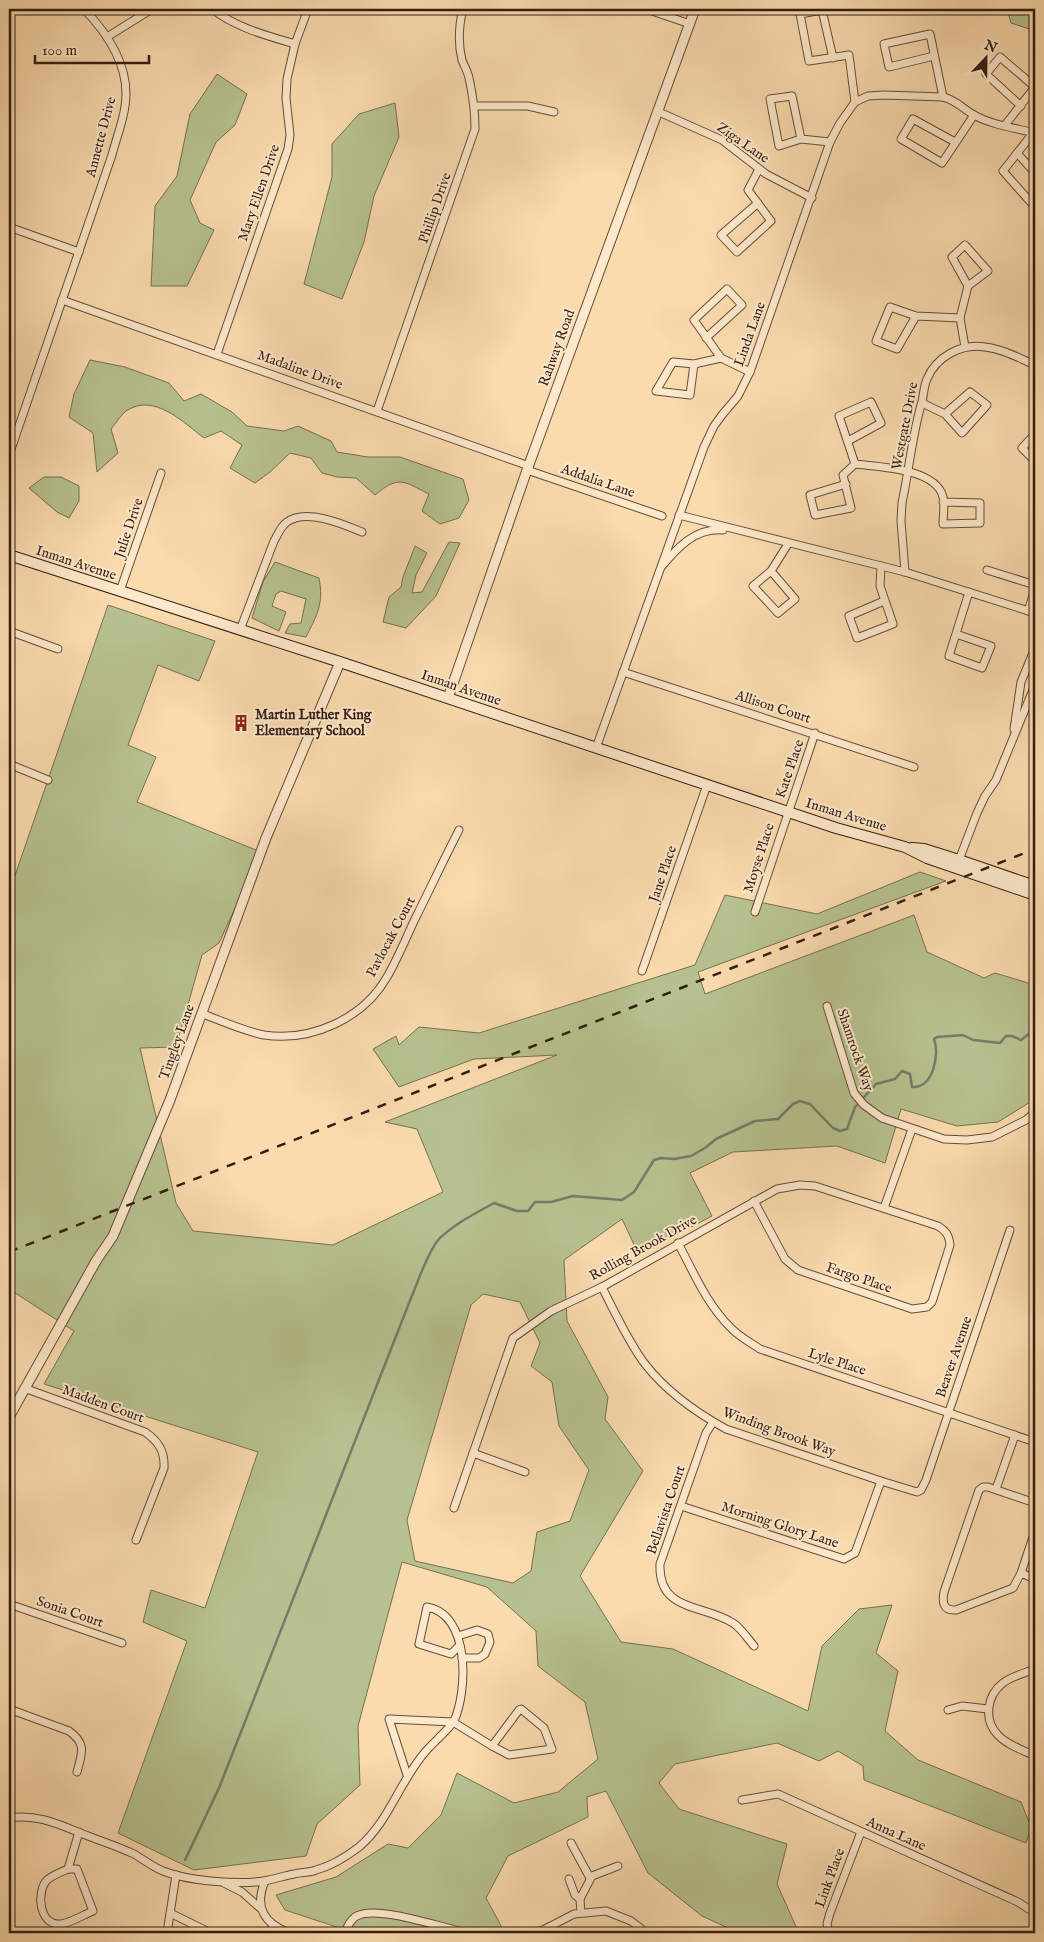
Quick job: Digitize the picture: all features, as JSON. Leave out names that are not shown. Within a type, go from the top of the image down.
[{"type":"main road","name":"Inman Avenue","points":[[9,557],[340,662],[836,828],[905,847],[924,849],[1035,886]]},
{"type":"main road","name":"Inman Avenue","points":[[905,847],[927,858],[1035,896]]},
{"type":"street","name":"Annette Drive","points":[[9,455],[112,155],[125,106],[126,89],[123,68],[114,46],[84,9]]},
{"type":"street","points":[[107,37],[152,9]]},
{"type":"street","points":[[212,9],[232,23],[256,33],[295,44]]},
{"type":"street","name":"Mary Ellen Drive","points":[[217,354],[288,149],[290,134],[286,80],[295,44],[308,9]]},
{"type":"street","name":"Phillip Drive","points":[[377,411],[475,130],[475,106],[460,45],[459,34],[463,9]]},
{"type":"street","points":[[646,9],[690,24]]},
{"type":"street","name":"Rahway Road","points":[[448,698],[528,468],[695,9]]},
{"type":"street","points":[[833,58],[822,10],[800,14],[809,61],[833,58],[849,55],[854,102],[868,96],[884,95],[943,97],[951,99],[974,115],[996,124],[1034,133],[1003,171],[1035,205]]},
{"type":"street","points":[[934,56],[889,67],[884,44],[930,34],[943,97]]},
{"type":"street","points":[[1005,125],[1020,106],[1035,87],[1000,57],[986,74],[1020,106]]},
{"type":"street","points":[[801,139],[792,96],[770,99],[779,146],[801,139],[830,142]]},
{"type":"street","name":"Linda Lane","points":[[596,748],[704,447],[714,426],[738,396],[750,372],[830,142],[854,102]]},
{"type":"street","points":[[475,106],[528,106],[554,112]]},
{"type":"street","name":"Ziga Lane","points":[[658,112],[722,140],[776,180],[812,198]]},
{"type":"street","points":[[955,142],[913,119],[901,139],[942,163],[974,115]]},
{"type":"street","points":[[1017,153],[1035,174]]},
{"type":"street","points":[[758,203],[721,235],[737,252],[771,221],[758,203],[748,190],[759,169]]},
{"type":"street","points":[[9,228],[79,252]]},
{"type":"street","points":[[965,347],[960,318],[968,286],[988,271],[966,244],[952,257],[968,286]]},
{"type":"street","points":[[706,338],[742,305],[728,289],[694,320],[706,338],[721,358],[750,372]]},
{"type":"street","name":"Madaline Drive","points":[[62,300],[377,411],[528,468]]},
{"type":"street","points":[[916,316],[898,349],[876,341],[890,307],[916,316],[960,318]]},
{"type":"street","name":"Westgate Drive","points":[[905,572],[901,521],[902,503],[924,385],[934,367],[945,356],[965,347],[976,346],[1001,350],[1035,366]]},
{"type":"street","points":[[694,364],[690,395],[656,391],[673,362],[694,364],[721,358]]},
{"type":"street","points":[[922,403],[945,414],[962,433],[987,405],[970,392],[945,414]]},
{"type":"street","points":[[848,441],[881,423],[872,402],[838,416],[855,464]]},
{"type":"street","points":[[1035,434],[1022,448],[1035,461]]},
{"type":"street","points":[[846,484],[810,495],[815,516],[851,508],[846,484],[843,475],[855,464],[909,471],[936,484],[943,496],[943,502],[943,524],[980,523],[980,503],[943,502]]},
{"type":"street","name":"Addalia Lane","points":[[528,468],[662,516]]},
{"type":"street","name":"Julie Drive","points":[[120,591],[161,473]]},
{"type":"street","points":[[679,515],[905,572],[1032,612],[1035,587],[987,570]]},
{"type":"street","points":[[240,630],[274,541],[281,528],[288,521],[313,517],[324,518],[362,532]]},
{"type":"street","points":[[659,570],[677,548],[699,534],[720,529],[749,534]]},
{"type":"street","points":[[771,571],[795,599],[778,613],[753,586],[771,571],[788,544]]},
{"type":"street","points":[[880,566],[880,586],[893,624],[857,638],[849,616],[884,601]]},
{"type":"street","points":[[956,634],[991,646],[982,668],[949,656],[969,592]]},
{"type":"street","points":[[9,631],[58,649]]},
{"type":"street","points":[[1013,737],[1016,704],[1021,682],[1035,648]]},
{"type":"street","name":"Tingley Lane","points":[[9,1417],[113,1236],[170,1100],[266,838],[340,662]]},
{"type":"street","name":"Allison Court","points":[[623,672],[815,733],[914,767]]},
{"type":"street","points":[[960,860],[977,813],[985,796],[996,780],[1035,685]]},
{"type":"street","name":"Kate Place","points":[[788,812],[815,733]]},
{"type":"street","points":[[9,764],[48,780]]},
{"type":"street","name":"Jane Place","points":[[642,971],[707,785]]},
{"type":"street","name":"Moyse Place","points":[[755,912],[788,812]]},
{"type":"street","name":"Pavlocak Court","points":[[203,1014],[245,1030],[263,1034],[300,1036],[334,1026],[358,1010],[386,978],[459,830]]},
{"type":"street","name":"Shamrock Way","points":[[827,1006],[857,1098],[864,1106],[882,1118],[944,1139],[967,1140],[992,1137],[1026,1120],[1035,1112]]},
{"type":"street","points":[[884,1208],[912,1129]]},
{"type":"street","name":"Rolling Brook Drive","points":[[454,1508],[513,1338],[551,1311],[602,1287],[754,1202],[778,1190],[800,1185],[814,1186],[938,1226],[950,1237],[950,1245]]},
{"type":"street","name":"Fargo Place","points":[[754,1202],[776,1244],[790,1265],[798,1270],[912,1309],[927,1307],[932,1302],[950,1245]]},
{"type":"street","name":"Beaver Avenue","points":[[921,1490],[1010,1230]]},
{"type":"street","name":"Lyle Place","points":[[678,1243],[704,1294],[717,1313],[732,1330],[760,1349],[1035,1442]]},
{"type":"street","name":"Winding Brook Way","points":[[602,1287],[645,1364],[689,1406],[713,1422],[726,1429],[881,1481],[912,1491],[921,1490]]},
{"type":"street","name":"Madden Court","points":[[24,1388],[145,1432],[155,1439],[165,1458],[164,1468],[136,1540]]},
{"type":"street","name":"Bellavista Court","points":[[713,1422],[706,1433],[660,1564],[662,1585],[672,1598],[734,1624],[754,1646]]},
{"type":"street","points":[[996,1489],[1015,1435]]},
{"type":"street","points":[[473,1453],[525,1472]]},
{"type":"street","name":"Morning Glory Lane","points":[[681,1506],[844,1559],[855,1552],[881,1481]]},
{"type":"street","points":[[1035,1503],[996,1489],[983,1487],[977,1494],[944,1592],[942,1602],[945,1607],[956,1610],[1014,1588],[1021,1574],[1035,1531]]},
{"type":"street","points":[[1021,1574],[1035,1578]]},
{"type":"street","name":"Sonia Court","points":[[9,1604],[122,1644]]},
{"type":"street","points":[[9,1818],[26,1816],[40,1818],[122,1848],[154,1867],[176,1876],[250,1882],[265,1881],[315,1871],[336,1862],[359,1846],[374,1832],[407,1775],[424,1753],[453,1722],[463,1678],[458,1636],[455,1628],[442,1612],[426,1607],[419,1644],[451,1654],[459,1646]]},
{"type":"street","points":[[458,1636],[476,1630],[488,1634],[490,1642],[485,1654],[479,1658],[462,1658]]},
{"type":"street","points":[[1035,1669],[1003,1682],[993,1694],[988,1709],[997,1735],[1035,1756]]},
{"type":"street","points":[[948,1710],[962,1706],[988,1709]]},
{"type":"street","points":[[9,1709],[68,1731],[77,1737],[81,1744],[82,1752],[77,1772]]},
{"type":"street","points":[[407,1775],[389,1719],[453,1722],[492,1746],[509,1755],[552,1749],[544,1728],[522,1709],[519,1710],[492,1746]]},
{"type":"street","name":"Anna Lane","points":[[742,1800],[778,1794],[1018,1902],[1035,1913]]},
{"type":"street","points":[[68,1869],[79,1832]]},
{"type":"street","name":"Link Place","points":[[830,1933],[827,1924],[830,1913],[861,1832]]},
{"type":"street","points":[[571,1843],[590,1878]]},
{"type":"street","points":[[581,1913],[580,1899],[590,1878],[618,1866]]},
{"type":"street","points":[[68,1869],[77,1869],[93,1911],[60,1924],[51,1922],[44,1914],[40,1903],[41,1892],[46,1882],[55,1874],[68,1869]]},
{"type":"street","points":[[167,1933],[176,1876]]},
{"type":"street","points":[[569,1880],[575,1895],[580,1899]]},
{"type":"street","points":[[220,1881],[242,1892],[262,1910],[274,1925],[290,1933]]},
{"type":"street","points":[[262,1910],[260,1894],[265,1881]]},
{"type":"street","points":[[532,1933],[543,1930],[574,1914],[606,1911],[631,1921],[647,1933]]},
{"type":"street","points":[[170,1913],[211,1933]]},
{"type":"street","points":[[345,1933],[350,1922],[356,1917],[371,1913],[412,1918],[470,1933]]},
{"type":"street","points":[[269,1933],[274,1925]]},
{"type":"green space","points":[[1007,9],[1035,9],[1035,31],[1011,23]]},
{"type":"green space","points":[[217,74],[247,94],[235,125],[216,142],[190,200],[200,223],[214,230],[187,286],[151,286],[155,206],[177,176],[190,114]]},
{"type":"green space","points":[[395,103],[399,137],[374,196],[364,242],[342,299],[304,284],[332,177],[332,144],[359,114]]},
{"type":"green space","points":[[90,360],[125,367],[169,383],[184,401],[201,394],[232,412],[247,426],[284,431],[298,426],[331,441],[337,452],[368,457],[400,457],[463,479],[469,500],[459,518],[440,524],[422,511],[429,494],[407,483],[396,482],[375,495],[356,478],[337,477],[322,473],[311,458],[290,453],[255,483],[230,468],[242,445],[221,431],[204,438],[168,412],[158,407],[147,405],[137,406],[126,411],[111,429],[118,453],[97,472],[93,433],[69,417],[74,394]]},
{"type":"green space","points":[[44,477],[61,477],[79,486],[79,501],[69,518],[57,512],[29,488]]},
{"type":"green space","points":[[449,542],[460,543],[436,596],[406,628],[383,622],[389,597],[401,587],[415,546],[427,553],[416,575],[412,593],[422,592]]},
{"type":"green space","points":[[275,562],[319,578],[320,602],[306,637],[285,633],[290,624],[301,623],[306,599],[281,591],[276,594],[272,606],[286,612],[279,631],[252,618],[263,582]]},
{"type":"green space","points":[[108,605],[215,641],[199,681],[158,665],[128,745],[156,757],[137,802],[261,852],[219,943],[202,955],[176,1047],[140,1048],[176,1203],[193,1231],[333,1245],[443,1192],[417,1129],[385,1122],[557,1055],[474,1059],[399,1087],[373,1049],[396,1036],[399,1045],[419,1027],[479,1033],[695,965],[725,895],[817,914],[920,872],[946,881],[698,972],[705,994],[914,915],[927,952],[984,978],[995,973],[1035,985],[1035,1099],[998,1122],[957,1126],[901,1109],[885,1163],[837,1146],[733,1152],[690,1173],[712,1216],[639,1255],[622,1219],[564,1260],[567,1321],[608,1397],[605,1419],[643,1471],[580,1576],[621,1642],[673,1649],[808,1711],[822,1646],[859,1609],[892,1605],[876,1653],[898,1671],[885,1731],[918,1760],[1021,1802],[1031,1827],[1026,1843],[864,1780],[863,1766],[838,1751],[819,1761],[777,1743],[675,1764],[659,1783],[679,1809],[787,1844],[777,1884],[798,1931],[815,1933],[739,1933],[702,1916],[648,1873],[606,1791],[587,1797],[588,1817],[508,1856],[486,1898],[505,1933],[355,1933],[285,1910],[276,1895],[336,1877],[388,1844],[408,1848],[441,1815],[457,1773],[514,1803],[558,1792],[598,1759],[585,1702],[538,1666],[536,1631],[487,1587],[402,1562],[358,1726],[360,1785],[317,1824],[306,1856],[194,1870],[118,1833],[187,1641],[143,1622],[151,1590],[205,1608],[258,1452],[44,1384],[74,1331],[9,1289],[9,893]],"holes":[[[483,1294],[520,1302],[540,1343],[531,1366],[552,1382],[559,1426],[589,1470],[570,1521],[537,1532],[531,1571],[513,1583],[415,1561],[407,1520],[471,1305]]]},
{"type":"waterway","points":[[185,1860],[219,1788],[411,1298],[427,1259],[439,1239],[458,1224],[494,1203],[517,1211],[528,1211],[535,1202],[551,1202],[573,1196],[622,1200],[634,1192],[654,1160],[691,1156],[716,1139],[755,1121],[778,1119],[793,1104],[800,1101],[810,1104],[833,1128],[840,1131],[847,1129],[855,1107],[876,1084],[895,1079],[902,1071],[910,1074],[912,1087],[919,1086],[930,1077],[936,1053],[934,1039],[937,1037],[963,1035],[973,1040],[1000,1043],[1006,1036],[1012,1036],[1021,1040],[1030,1033],[1035,1024]]},
{"type":"railway","points":[[9,1252],[1035,849]]},
{"type":"place","name":"Martin Luther King Elementary School","points":[[241,723]]}]
